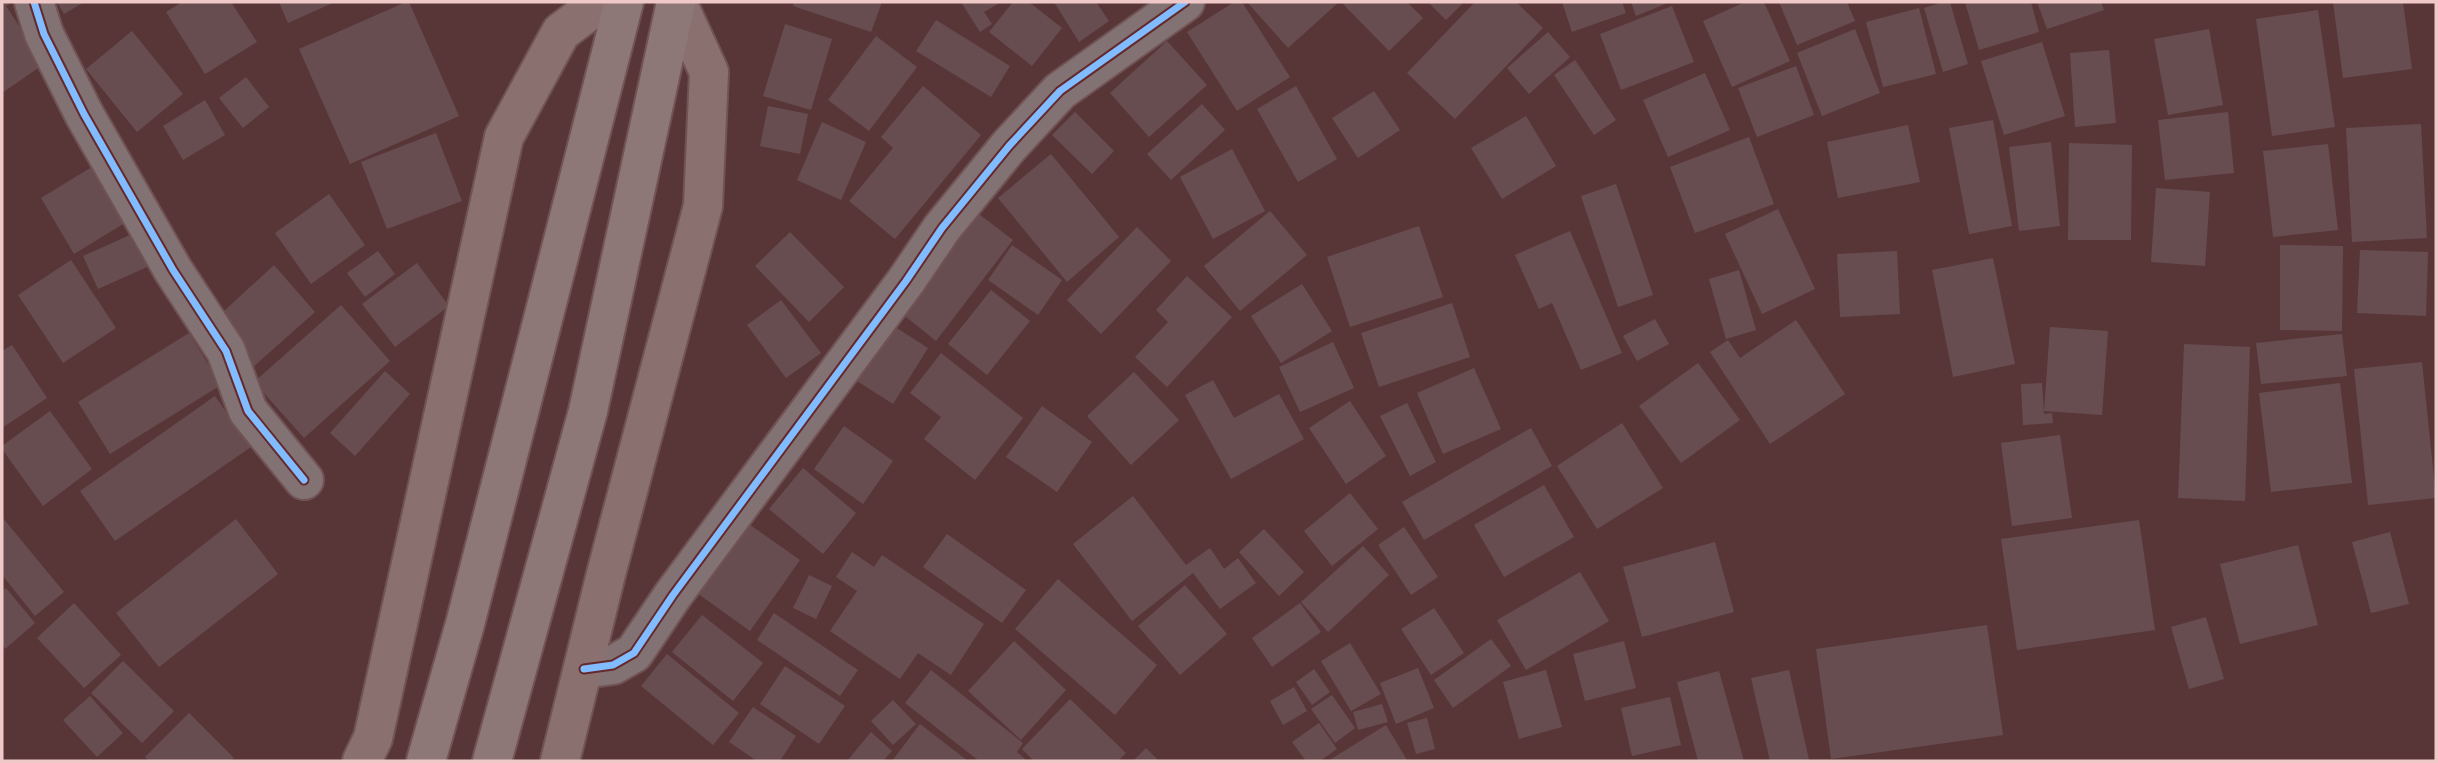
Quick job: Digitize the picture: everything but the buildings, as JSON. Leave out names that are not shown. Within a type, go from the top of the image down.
[{"type":"highway","points":[[426,761],[465,624],[624,2]]},
{"type":"highway","points":[[492,761],[589,411],[676,2]]},
{"type":"main road","points":[[362,761],[373,738],[504,136],[561,32],[601,2]]},
{"type":"main road","points":[[561,761],[610,561],[703,206],[709,72],[676,2]]},
{"type":"street","points":[[34,2],[44,34],[84,114],[173,270],[226,351],[248,411],[304,480]]},
{"type":"street","points":[[584,669],[613,666],[634,653],[673,595],[906,281],[942,228],[1017,137],[1060,91],[1185,2]]},
{"type":"cycle path","points":[[34,2],[44,34],[84,114],[173,270],[226,351],[248,411],[304,480]]},
{"type":"cycle path","points":[[584,669],[613,665],[634,653],[673,595],[906,281],[942,228],[1009,146],[1060,91],[1185,2]]}]
